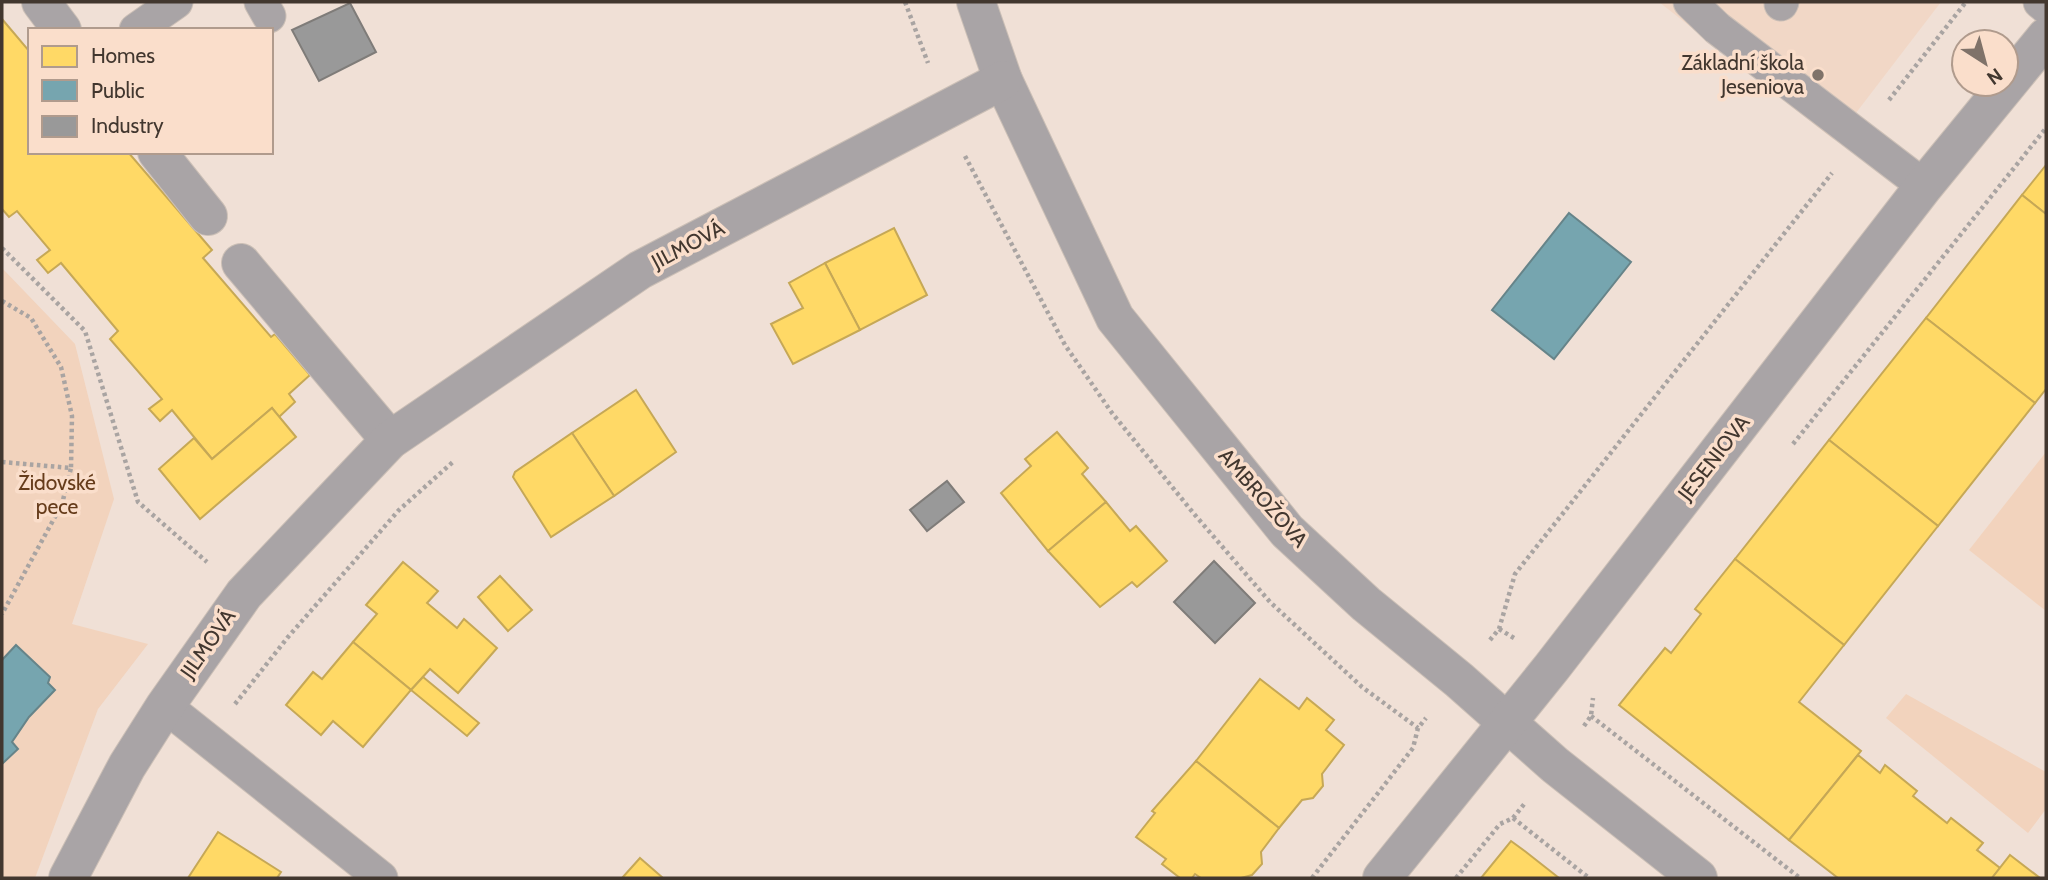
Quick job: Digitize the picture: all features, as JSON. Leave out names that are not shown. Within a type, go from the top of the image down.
[{"type":"street","points":[[41,2],[60,28]]},
{"type":"street","name":"AMBROŽOVA","points":[[976,2],[1003,80],[1115,318],[1287,531],[1366,604],[1555,765],[1698,878]]},
{"type":"street","name":"JESENIOVA","points":[[1382,878],[1507,724],[1924,186],[2046,37]]},
{"type":"street","name":"JILMOVÁ","points":[[68,878],[127,766],[164,706],[244,594],[390,440],[640,270],[1003,80]]},
{"type":"street","points":[[160,154],[208,216]]},
{"type":"street","points":[[241,263],[390,440]]},
{"type":"lane","points":[[139,28],[176,2]]},
{"type":"lane","points":[[1690,2],[1717,27],[1924,186]]},
{"type":"lane","points":[[2040,2],[2046,7]]},
{"type":"lane","points":[[164,706],[381,878]]},
{"type":"path","points":[[1486,645],[1499,629],[1515,574],[1966,2]]},
{"type":"path","points":[[1788,449],[2046,128]]},
{"type":"path","points":[[2,248],[85,331],[138,502],[208,563]]},
{"type":"path","points":[[2,301],[31,318],[61,367],[72,416],[71,468],[62,504],[2,614]]},
{"type":"path","points":[[207,740],[288,637],[399,510],[462,454]]},
{"type":"path","points":[[2,462],[71,468]]},
{"type":"path","points":[[1577,736],[1591,716],[1592,699],[1601,687]]},
{"type":"path","points":[[1591,716],[1800,878]]},
{"type":"path","points":[[1312,878],[1413,748],[1418,727]]},
{"type":"path","points":[[1456,878],[1500,824],[1513,818],[1527,801]]},
{"type":"path","points":[[1513,818],[1588,878]]},
{"type":"shaded area","name":"Základní škola Jeseniova","points":[[1659,2],[1941,2],[1846,126],[1833,139]]},
{"type":"green space","name":"Židovské pece","points":[[2,268],[75,344],[114,499],[72,624],[148,644],[98,709],[35,878],[2,878],[2,764],[18,749],[12,742],[29,717],[55,690],[16,646],[2,660]]},
{"type":"green space","points":[[2046,452],[2046,611],[1969,550]]},
{"type":"green space","points":[[1906,694],[2046,772],[2046,809],[2028,833],[1886,718]]},
{"type":"building: Homes","points":[[2,19],[28,50],[28,154],[130,154],[212,250],[203,258],[271,337],[275,334],[310,375],[289,394],[295,402],[279,417],[272,408],[212,459],[172,410],[160,421],[149,409],[162,399],[110,339],[118,331],[61,263],[48,273],[37,260],[50,250],[17,211],[9,217],[2,209]]},
{"type":"building: Homes","points":[[2046,165],[2046,214],[2022,195]]},
{"type":"building: Homes","points":[[2022,195],[2046,214],[2046,389],[2035,403],[1926,318]]},
{"type":"building: Homes","points":[[894,228],[927,295],[860,330],[825,263]]},
{"type":"building: Homes","points":[[825,263],[860,330],[793,364],[771,324],[803,308],[789,283]]},
{"type":"building: Homes","points":[[1926,318],[2035,403],[1938,526],[1829,440]]},
{"type":"building: Homes","points":[[636,390],[676,452],[614,496],[572,433]]},
{"type":"building: Homes","points":[[272,408],[296,437],[200,519],[159,469],[194,438],[212,459]]},
{"type":"building: Homes","points":[[1057,432],[1088,468],[1082,474],[1106,502],[1048,551],[1001,493],[1031,466],[1025,459]]},
{"type":"building: Homes","points":[[572,433],[614,496],[551,537],[513,477],[515,472]]},
{"type":"building: Homes","points":[[1829,440],[1938,526],[1844,645],[1735,559]]},
{"type":"building: Homes","points":[[1106,502],[1130,531],[1136,526],[1167,561],[1137,587],[1132,582],[1100,607],[1048,551]]},
{"type":"building: Homes","points":[[1735,559],[1844,645],[1799,702],[1861,751],[1789,840],[1619,705],[1665,648],[1671,653],[1701,614],[1695,609]]},
{"type":"building: Homes","points":[[403,562],[438,591],[427,603],[457,628],[464,619],[497,648],[458,693],[430,669],[411,690],[353,642],[377,614],[366,605]]},
{"type":"building: Homes","points":[[500,576],[532,610],[508,631],[478,597]]},
{"type":"building: Homes","points":[[353,642],[411,690],[363,747],[333,721],[321,735],[286,705],[313,672],[322,679]]},
{"type":"building: Homes","points":[[423,677],[479,723],[467,736],[411,690]]},
{"type":"building: Homes","points":[[1260,679],[1299,709],[1307,698],[1334,720],[1326,730],[1344,745],[1322,774],[1323,786],[1313,798],[1302,800],[1279,828],[1196,761]]},
{"type":"building: Homes","points":[[1858,755],[1880,773],[1885,765],[1917,791],[1913,796],[1947,823],[1951,818],[1983,843],[1977,850],[2000,868],[1992,878],[1838,878],[1789,840]]},
{"type":"building: Homes","points":[[1196,761],[1279,828],[1261,852],[1262,864],[1252,875],[1241,878],[1201,878],[1195,874],[1192,878],[1180,878],[1162,864],[1166,859],[1136,837],[1155,813],[1152,811]]},
{"type":"building: Homes","points":[[218,832],[281,872],[277,878],[188,878]]},
{"type":"building: Homes","points":[[1511,841],[1526,852],[1559,878],[1481,878]]},
{"type":"building: Homes","points":[[2010,855],[2040,878],[1992,878]]},
{"type":"building: Homes","points":[[640,858],[663,878],[622,878]]},
{"type":"building: Public","points":[[1569,213],[1631,262],[1554,359],[1492,310]]},
{"type":"building: Public","points":[[16,645],[50,677],[48,683],[55,690],[29,717],[12,742],[18,749],[2,764],[2,660]]},
{"type":"building: Industry","points":[[350,3],[376,52],[319,81],[292,30]]},
{"type":"building: Industry","points":[[947,481],[964,502],[927,531],[910,510]]},
{"type":"building: Industry","points":[[1214,561],[1255,603],[1215,643],[1174,602]]},
{"type":"place","name":"Základní škola Jeseniova","points":[[1818,75]]}]
